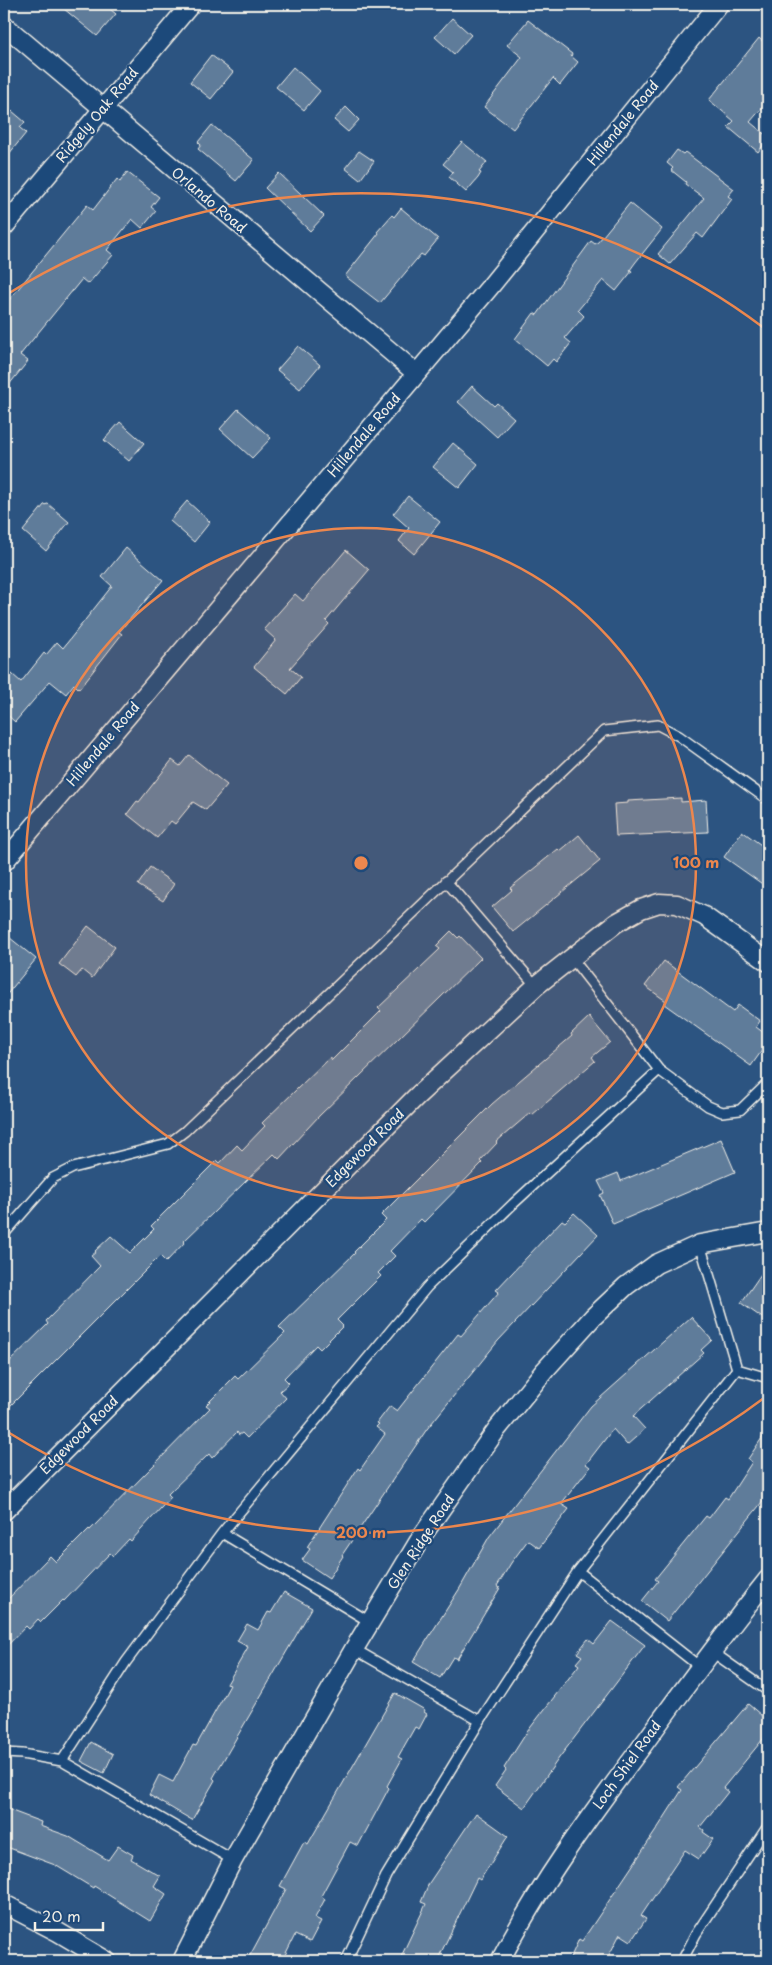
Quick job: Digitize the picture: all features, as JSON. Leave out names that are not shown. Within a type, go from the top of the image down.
[{"type":"street","name":"Ridgely Oak Road","points":[[4,227],[191,4]]},
{"type":"street","name":"Hillendale Road","points":[[4,862],[489,288],[720,4]]},
{"type":"street","name":"Orlando Road","points":[[4,25],[102,110],[416,373]]},
{"type":"street","name":"Edgewood Road","points":[[4,1511],[416,1097],[536,986],[616,923],[641,909],[659,903],[677,904],[704,916],[768,962]]},
{"type":"street","name":"Glen Ridge Road","points":[[182,1961],[233,1860],[354,1649],[422,1536],[497,1429],[545,1370],[593,1317],[626,1286],[656,1264],[700,1244],[768,1232]]},
{"type":"street","name":"Loch Shiel Road","points":[[500,1961],[534,1900],[570,1843],[711,1651],[768,1579]]},
{"type":"street","points":[[4,1904],[58,1932],[107,1961]]},
{"type":"lane","points":[[4,1234],[53,1178],[73,1168],[168,1144],[185,1131],[604,731],[658,725],[679,736],[768,800]]},
{"type":"lane","points":[[446,881],[536,986]]},
{"type":"lane","points":[[571,957],[659,1070],[708,1106],[722,1112],[740,1110],[768,1083]]},
{"type":"lane","points":[[62,1761],[126,1662],[222,1533],[428,1287],[513,1204],[659,1070]]},
{"type":"lane","points":[[700,1244],[737,1370]]},
{"type":"lane","points":[[737,1370],[768,1378]]},
{"type":"lane","points":[[346,1961],[386,1876],[480,1721],[578,1571],[737,1370]]},
{"type":"lane","points":[[222,1533],[370,1622]]},
{"type":"lane","points":[[578,1571],[700,1667]]},
{"type":"lane","points":[[354,1649],[480,1721]]},
{"type":"lane","points":[[711,1651],[768,1691]]},
{"type":"lane","points":[[4,1753],[62,1761],[233,1860]]},
{"type":"lane","points":[[682,1961],[696,1934],[768,1826]]},
{"type":"building","points":[[58,4],[104,4],[116,14],[97,36]]},
{"type":"building","points":[[452,18],[471,35],[454,54],[435,37]]},
{"type":"building","points":[[528,20],[572,54],[571,56],[578,62],[560,85],[553,78],[513,129],[484,107],[522,57],[507,45]]},
{"type":"building","points":[[759,38],[768,46],[768,101],[750,122],[768,139],[758,152],[728,127],[734,121],[709,100]]},
{"type":"building","points":[[211,55],[233,72],[211,99],[190,82]]},
{"type":"building","points":[[293,67],[320,91],[304,110],[276,87]]},
{"type":"building","points":[[346,107],[359,120],[348,132],[334,120]]},
{"type":"building","points":[[12,111],[25,122],[20,128],[26,133],[4,160],[4,113],[7,117]]},
{"type":"building","points":[[212,125],[254,160],[236,181],[198,149],[201,145],[198,142]]},
{"type":"building","points":[[462,142],[487,162],[479,172],[481,173],[478,178],[466,192],[449,177],[453,172],[443,164]]},
{"type":"building","points":[[677,150],[683,154],[685,152],[734,189],[728,196],[732,199],[703,238],[697,233],[670,264],[658,254],[704,198],[685,184],[686,182],[671,170],[673,168],[667,163]]},
{"type":"building","points":[[359,151],[374,161],[360,180],[345,168]]},
{"type":"building","points":[[127,172],[159,197],[151,207],[156,211],[142,228],[132,219],[107,250],[113,255],[88,284],[82,279],[20,355],[28,361],[4,391],[4,306],[87,205],[93,210],[117,179],[120,182]]},
{"type":"building","points":[[279,173],[324,216],[310,231],[265,188]]},
{"type":"building","points":[[630,203],[662,229],[616,291],[603,280],[578,310],[584,316],[565,338],[571,343],[556,362],[553,359],[547,366],[515,339],[534,313],[537,315],[591,241],[595,244],[598,242]]},
{"type":"building","points":[[401,208],[438,239],[424,256],[421,254],[380,303],[345,276],[379,233],[377,232]]},
{"type":"building","points":[[298,346],[320,365],[300,389],[277,370]]},
{"type":"building","points":[[472,386],[494,406],[497,403],[514,418],[497,437],[458,402]]},
{"type":"building","points":[[238,409],[271,438],[252,458],[220,429]]},
{"type":"building","points":[[120,422],[144,443],[129,461],[104,440]]},
{"type":"building","points":[[453,443],[478,464],[459,488],[433,467]]},
{"type":"building","points":[[408,496],[440,522],[414,554],[399,541],[409,528],[393,514]]},
{"type":"building","points":[[187,501],[210,522],[194,542],[170,521]]},
{"type":"building","points":[[48,504],[69,522],[46,551],[23,531],[44,505]]},
{"type":"building","points":[[126,548],[163,580],[119,632],[122,634],[79,689],[74,684],[66,694],[50,681],[15,722],[4,712],[4,667],[21,682],[44,653],[46,655],[57,642],[63,648],[112,586],[102,577]]},
{"type":"building","points":[[346,550],[369,570],[326,621],[329,624],[290,668],[301,677],[287,694],[254,667],[276,640],[264,629],[295,594],[303,601]]},
{"type":"building","points":[[189,755],[227,785],[206,810],[193,802],[175,824],[171,821],[157,838],[127,814],[137,801],[139,802],[172,760],[180,766]]},
{"type":"building","points":[[681,798],[681,802],[706,800],[708,832],[616,836],[614,804],[628,803],[628,801]]},
{"type":"building","points":[[742,831],[768,850],[768,888],[724,857]]},
{"type":"building","points":[[579,835],[600,861],[513,932],[492,907],[512,890],[510,888],[558,849],[560,851]]},
{"type":"building","points":[[150,867],[174,884],[163,901],[138,885]]},
{"type":"building","points":[[88,926],[115,947],[92,978],[82,970],[76,977],[59,964]]},
{"type":"building","points":[[451,931],[458,938],[460,936],[481,958],[319,1116],[279,1159],[274,1154],[184,1241],[166,1262],[160,1256],[4,1412],[4,1367],[48,1324],[46,1321],[100,1266],[91,1256],[95,1251],[111,1236],[130,1253],[154,1229],[151,1226],[217,1160],[220,1163],[237,1145],[242,1150],[265,1126],[262,1123],[330,1057],[332,1060],[381,1011],[378,1008],[440,949],[436,946]]},
{"type":"building","points":[[4,933],[36,959],[4,998]]},
{"type":"building","points":[[664,961],[733,1012],[738,1005],[760,1021],[756,1027],[768,1036],[768,1042],[751,1066],[664,1004],[666,1001],[645,986]]},
{"type":"building","points":[[589,1017],[610,1042],[592,1057],[595,1061],[532,1115],[530,1113],[496,1142],[480,1161],[482,1163],[424,1222],[421,1219],[390,1251],[395,1256],[378,1273],[381,1276],[337,1320],[343,1326],[320,1349],[316,1345],[284,1378],[289,1383],[280,1391],[286,1398],[247,1438],[242,1433],[239,1435],[237,1432],[212,1458],[209,1454],[168,1494],[171,1497],[131,1541],[129,1539],[113,1556],[110,1553],[41,1622],[38,1619],[29,1629],[26,1626],[4,1649],[4,1603],[50,1556],[56,1562],[90,1530],[210,1408],[206,1405],[235,1376],[238,1379],[285,1333],[279,1327],[386,1220],[381,1215],[492,1104],[572,1036],[571,1034]]},
{"type":"building","points":[[721,1139],[735,1172],[613,1224],[600,1195],[604,1193],[598,1181],[618,1173],[621,1181]]},
{"type":"building","points":[[574,1213],[598,1235],[498,1341],[427,1429],[342,1555],[329,1578],[302,1560],[310,1549],[307,1547],[358,1468],[360,1470],[385,1434],[376,1427],[390,1406],[397,1411],[458,1334],[461,1336],[499,1292],[496,1290],[562,1220],[565,1222]]},
{"type":"building","points":[[768,1264],[768,1322],[741,1303]]},
{"type":"building","points":[[691,1317],[712,1340],[701,1350],[704,1353],[633,1416],[645,1429],[627,1445],[613,1429],[586,1464],[590,1467],[561,1504],[569,1509],[539,1548],[528,1540],[497,1586],[500,1588],[457,1659],[453,1657],[440,1678],[413,1662],[460,1588],[489,1537],[591,1406]]},
{"type":"building","points":[[768,1429],[768,1493],[667,1621],[642,1601],[658,1581],[655,1579],[706,1516],[709,1518],[725,1497],[728,1499],[752,1462],[748,1459]]},
{"type":"building","points":[[284,1592],[312,1608],[213,1778],[215,1780],[192,1820],[149,1795],[159,1775],[173,1782],[193,1745],[196,1746],[230,1685],[227,1684],[248,1647],[237,1641],[247,1624],[258,1630],[268,1612],[271,1613]]},
{"type":"building","points":[[612,1621],[645,1645],[559,1758],[524,1808],[495,1786],[527,1732],[579,1665],[576,1663],[582,1656],[577,1653],[588,1639],[594,1644]]},
{"type":"building","points":[[395,1693],[425,1710],[424,1712],[427,1714],[419,1729],[415,1727],[398,1757],[402,1759],[387,1786],[389,1788],[358,1846],[350,1842],[321,1896],[325,1899],[315,1918],[321,1921],[310,1942],[295,1935],[282,1961],[247,1961],[286,1889],[280,1886],[304,1842],[308,1844]]},
{"type":"building","points":[[748,1704],[768,1721],[768,1733],[723,1788],[728,1792],[700,1827],[704,1830],[703,1832],[713,1839],[699,1859],[685,1850],[641,1916],[646,1919],[631,1941],[620,1934],[606,1961],[569,1961],[579,1939],[582,1941],[682,1790],[678,1787]]},
{"type":"building","points":[[91,1742],[113,1754],[104,1773],[81,1761]]},
{"type":"building","points":[[4,1808],[41,1822],[40,1826],[68,1836],[108,1860],[118,1846],[133,1855],[131,1859],[160,1876],[154,1886],[166,1894],[150,1921],[94,1886],[93,1888],[55,1865],[4,1846]]},
{"type":"building","points":[[476,1813],[508,1836],[480,1880],[477,1878],[437,1961],[399,1961],[426,1904],[421,1902],[429,1883]]}]
